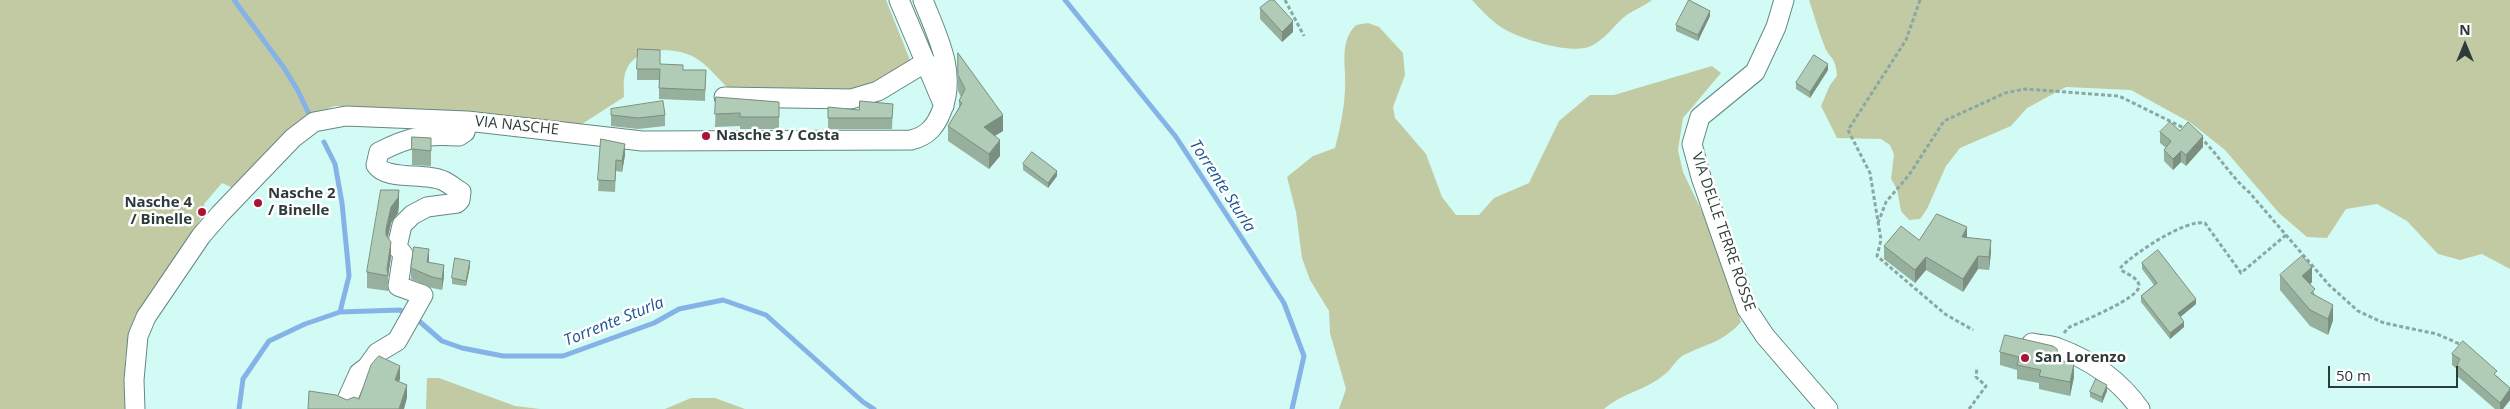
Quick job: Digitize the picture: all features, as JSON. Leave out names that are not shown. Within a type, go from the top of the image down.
[{"type":"street","points":[[899,0],[944,106]]},
{"type":"street","name":"VIA NASCHE","points":[[134,409],[134,380],[138,336],[146,317],[200,236],[303,129],[314,122],[346,116],[467,121],[642,141],[817,140],[894,142],[923,137],[938,122],[948,92],[948,74],[922,0]]},
{"type":"street","name":"VIA DELLE TERRE ROSSE","points":[[1784,0],[1776,27],[1755,72],[1700,117],[1692,144],[1701,177],[1747,309],[1765,336],[1828,409]]},
{"type":"street","points":[[724,97],[851,99],[878,91],[926,62]]},
{"type":"street","points":[[346,402],[359,373],[367,367],[377,353],[397,341],[423,295],[398,286],[404,254],[397,247],[402,225],[412,215],[428,206],[457,203],[460,200],[461,192],[444,181],[420,175],[388,174],[379,170],[376,165],[379,152],[404,139],[418,136],[460,136],[465,132],[467,121]]},
{"type":"street","points":[[2015,339],[2063,350],[2093,364],[2129,394],[2140,409]]},
{"type":"path","points":[[1285,0],[1304,36]]},
{"type":"path","points":[[1920,0],[1906,40],[1848,130],[1870,173],[1881,240],[1877,256],[1946,314],[1973,330]]},
{"type":"path","points":[[1878,223],[1886,202],[1909,175],[1944,121],[2005,93],[2025,90],[2119,96],[2190,131]]},
{"type":"path","points":[[2198,135],[2217,154],[2235,180],[2249,192],[2329,285],[2358,312],[2384,323],[2437,334],[2458,342],[2464,348]]},
{"type":"path","points":[[2063,350],[2064,334],[2068,328],[2116,306],[2139,289],[2139,284],[2135,279],[2121,270],[2121,267],[2163,236],[2195,223],[2205,223],[2241,273],[2286,235]]},
{"type":"path","points":[[1969,409],[1986,386],[1976,377],[1977,367]]},
{"type":"green space","points":[[0,0],[886,0],[912,65],[903,71],[852,91],[729,89],[699,60],[685,53],[665,50],[644,53],[636,58],[629,65],[624,77],[624,97],[582,124],[447,112],[335,106],[306,116],[233,188],[222,183],[204,204],[205,212],[130,333],[125,359],[125,409],[0,409]]},
{"type":"green space","points":[[1472,0],[1652,0],[1626,16],[1596,43],[1591,46],[1573,49],[1536,42],[1514,34],[1492,20]]},
{"type":"green space","points":[[1809,0],[2510,0],[2510,269],[2482,254],[2460,260],[2438,254],[2407,221],[2377,204],[2346,209],[2327,238],[2307,237],[2279,213],[2225,150],[2191,123],[2131,90],[2066,87],[2027,108],[2011,126],[1960,148],[1946,166],[1927,209],[1920,219],[1909,220],[1901,211],[1897,189],[1891,179],[1894,154],[1890,145],[1881,139],[1837,138],[1821,106],[1830,85],[1837,76],[1834,61],[1824,45]]},
{"type":"green space","points":[[1368,23],[1379,27],[1403,53],[1405,75],[1393,107],[1395,118],[1426,154],[1442,197],[1456,215],[1479,215],[1494,198],[1529,183],[1559,121],[1590,95],[1614,95],[1712,66],[1721,73],[1683,118],[1678,150],[1683,172],[1708,224],[1741,322],[1721,339],[1681,357],[1658,379],[1604,409],[1339,409],[1346,389],[1330,333],[1329,311],[1310,280],[1302,258],[1296,212],[1287,177],[1313,156],[1335,148],[1344,105],[1345,47],[1350,32],[1356,25]]},
{"type":"green space","points":[[427,378],[439,378],[515,406],[540,409],[426,409]]},
{"type":"green space","points":[[691,398],[715,398],[745,409],[665,409]]},
{"type":"building","points":[[1270,0],[1274,0],[1293,21],[1282,32],[1260,8]]},
{"type":"building","points":[[1689,0],[1710,11],[1698,35],[1676,25]]},
{"type":"building","points":[[638,49],[660,50],[660,64],[683,65],[683,70],[706,70],[705,90],[659,88],[660,69],[637,69]]},
{"type":"building","points":[[958,53],[1003,115],[984,127],[1000,140],[989,154],[948,126],[962,103],[959,101],[965,89],[958,75]]},
{"type":"building","points":[[1814,55],[1828,64],[1810,92],[1796,83]]},
{"type":"building","points":[[716,97],[779,102],[779,117],[740,117],[740,113],[715,114]]},
{"type":"building","points":[[663,101],[665,115],[638,118],[611,115],[611,109]]},
{"type":"building","points":[[860,101],[893,104],[892,118],[828,118],[828,107],[859,110]]},
{"type":"building","points":[[2170,122],[2180,131],[2188,122],[2203,136],[2186,155],[2181,151],[2173,159],[2164,150],[2171,141],[2160,132]]},
{"type":"building","points":[[412,137],[431,138],[431,151],[412,149]]},
{"type":"building","points":[[601,139],[625,144],[622,161],[616,160],[615,181],[598,180]]},
{"type":"building","points":[[1032,152],[1057,171],[1048,183],[1023,164]]},
{"type":"building","points":[[381,190],[399,190],[398,198],[391,207],[386,229],[386,235],[391,242],[387,269],[388,276],[367,272]]},
{"type":"building","points":[[1937,214],[1967,227],[1962,237],[1991,240],[1989,257],[1978,256],[1963,279],[1926,257],[1915,270],[1884,246],[1901,226],[1919,240]]},
{"type":"building","points":[[414,247],[429,249],[427,262],[444,265],[442,279],[411,268]]},
{"type":"building","points":[[2158,250],[2196,299],[2178,313],[2184,322],[2170,333],[2141,296],[2157,283],[2142,263]]},
{"type":"building","points":[[2302,256],[2312,267],[2302,276],[2315,289],[2311,293],[2333,305],[2328,319],[2310,310],[2280,275]]},
{"type":"building","points":[[455,258],[470,261],[466,281],[452,278]]},
{"type":"building","points":[[2005,335],[2053,346],[2057,349],[2060,361],[2074,364],[2070,382],[2039,376],[2041,370],[2017,365],[2019,357],[2000,352]]},
{"type":"building","points":[[2463,341],[2497,371],[2494,374],[2510,388],[2500,403],[2457,365],[2460,359],[2452,354]]},
{"type":"building","points":[[379,356],[400,366],[395,380],[407,385],[399,409],[308,409],[309,391],[336,395],[347,400],[354,397],[359,399],[371,365]]},
{"type":"building","points":[[2096,379],[2107,385],[2102,397],[2090,392]]},
{"type":"waterway","points":[[234,0],[284,68],[311,118]]},
{"type":"waterway","name":"Torrente Sturla","points":[[1065,0],[1176,137],[1284,303],[1304,356],[1292,409]]},
{"type":"waterway","points":[[324,142],[335,164],[342,203],[348,264],[349,276],[340,312]]},
{"type":"waterway","name":"Torrente Sturla","points":[[239,409],[243,379],[269,341],[305,324],[340,312],[400,310],[419,321],[442,341],[462,348],[503,356],[563,356],[654,323],[679,309],[723,300],[766,315],[863,402],[874,409]]},
{"type":"place","name":"Nasche 3 / Costa","points":[[706,136]]},
{"type":"place","name":"Nasche 2 / Binelle","points":[[258,203]]},
{"type":"place","name":"Nasche 4 / Binelle","points":[[202,212]]},
{"type":"place","name":"San Lorenzo","points":[[2025,358]]}]
